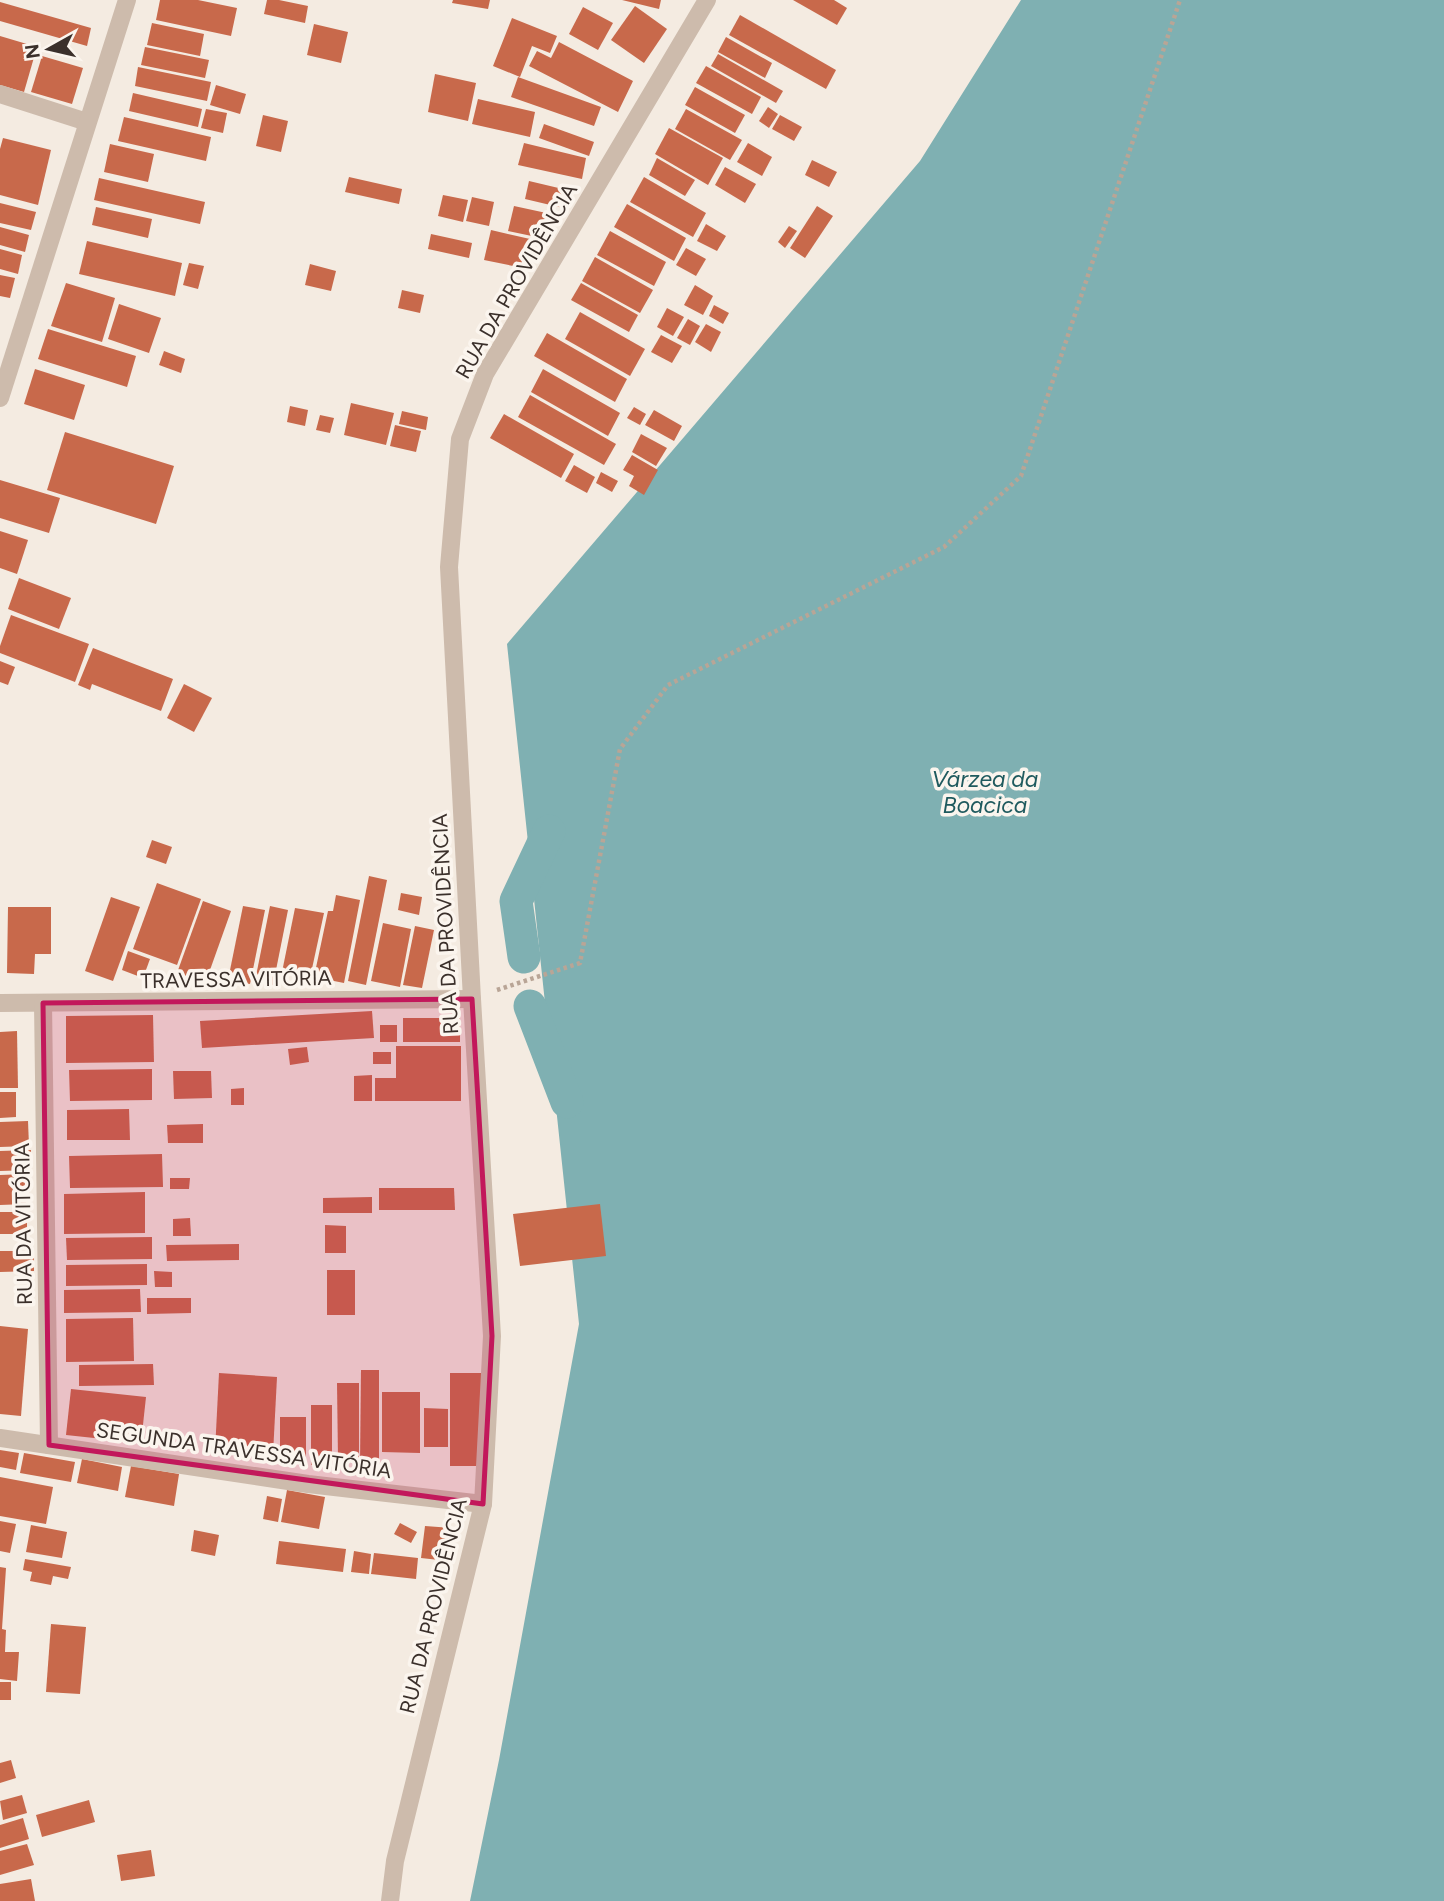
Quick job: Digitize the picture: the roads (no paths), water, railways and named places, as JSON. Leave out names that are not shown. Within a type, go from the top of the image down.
[{"type":"street","points":[[0,398],[127,0]]},
{"type":"street","name":"RUA DA PROVIDÊNCIA","points":[[390,1901],[396,1861],[483,1504],[492,1336],[449,567],[460,439],[485,374],[707,0]]},
{"type":"street","points":[[0,94],[87,122]]},
{"type":"street","name":"TRAVESSA VITÓRIA","points":[[0,1003],[472,999]]},
{"type":"street","name":"RUA DA VITÓRIA","points":[[43,1003],[48,1445]]},
{"type":"street","name":"SEGUNDA TRAVESSA VITÓRIA","points":[[0,1438],[308,1484],[483,1504]]},
{"type":"water","name":"Várzea da Boacica","points":[[1021,0],[1444,0],[1444,1901],[470,1901],[499,1760],[579,1324],[507,644],[920,161]]},
{"type":"waterway","points":[[524,957],[516,901],[549,831]]},
{"type":"waterway","points":[[530,1006],[567,1102]]}]
